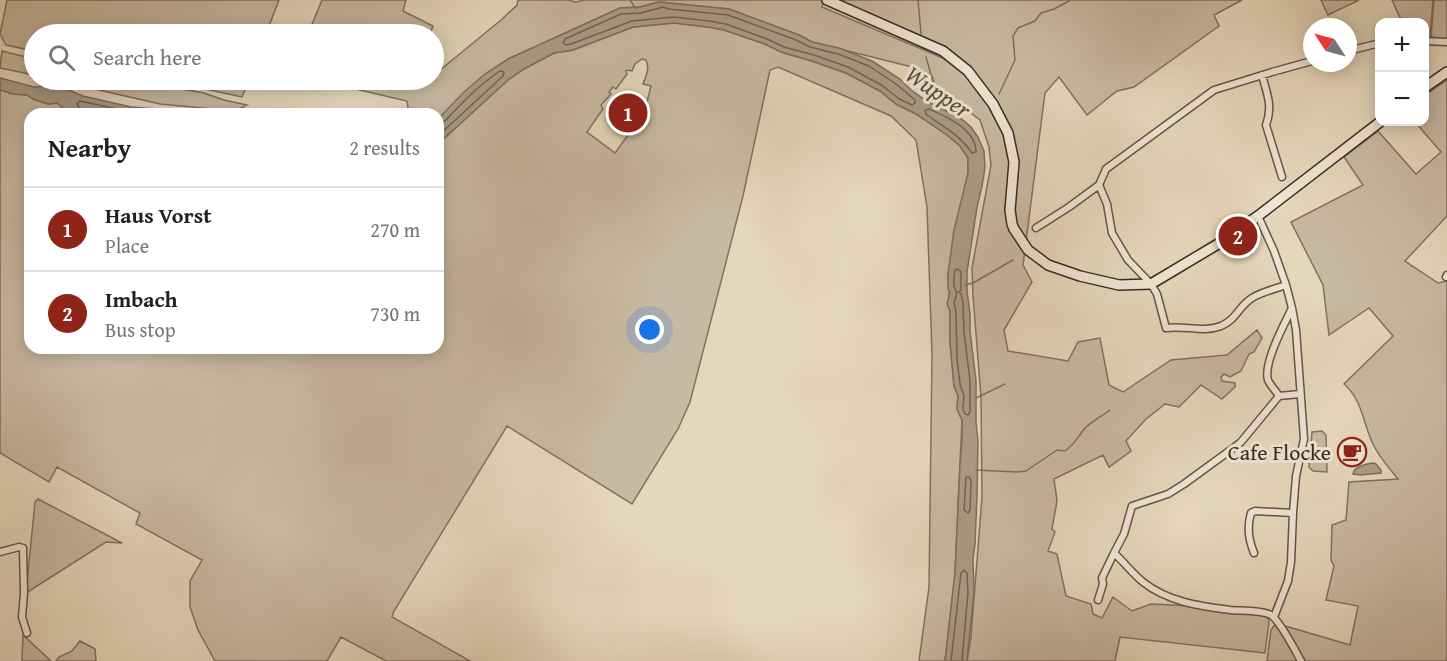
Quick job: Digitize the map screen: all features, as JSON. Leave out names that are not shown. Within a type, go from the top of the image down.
[{"type":"main road","points":[[827,0],[943,51],[961,64],[1000,116],[1008,133],[1014,162],[1011,218],[1014,229],[1028,250],[1048,265],[1080,276],[1119,285],[1151,284],[1218,244],[1375,126]]},
{"type":"main road","points":[[1429,85],[1447,72]]},
{"type":"street","points":[[1429,41],[1447,42]]},
{"type":"street","points":[[1357,49],[1375,44]]},
{"type":"street","points":[[1036,228],[1099,185],[1106,169],[1214,90],[1303,64]]},
{"type":"street","points":[[1262,75],[1270,104],[1266,125],[1282,177]]},
{"type":"street","points":[[1099,185],[1107,204],[1112,233],[1128,260],[1151,284],[1166,328],[1201,330],[1219,327],[1233,319],[1254,297],[1286,285]]},
{"type":"street","points":[[1258,216],[1274,251],[1292,308],[1296,330],[1304,438],[1296,476],[1288,581],[1274,617]]},
{"type":"street","points":[[1279,396],[1269,382],[1267,369],[1292,308]]},
{"type":"street","points":[[1098,600],[1103,584],[1102,578],[1124,534],[1132,506],[1168,494],[1232,449],[1241,442],[1279,396],[1300,394]]},
{"type":"street","points":[[1254,553],[1250,543],[1249,518],[1251,513],[1256,511],[1293,513]]},
{"type":"street","points":[[0,552],[23,548],[22,617],[27,633]]},
{"type":"street","points":[[1114,552],[1142,581],[1175,600],[1269,614],[1274,617],[1301,661]]},
{"type":"shaded area","points":[[7,0],[279,0],[270,24],[24,24],[24,49],[6,45],[0,34]]},
{"type":"shaded area","points":[[322,0],[406,0],[403,11],[429,24],[312,24]]},
{"type":"shaded area","points":[[518,0],[575,2],[585,0],[824,0],[822,7],[945,59],[948,51],[833,0],[1242,0],[1214,15],[1219,26],[1134,87],[1117,91],[1087,115],[1059,77],[1045,93],[1023,265],[1032,282],[1004,330],[1008,351],[1068,361],[1078,342],[1100,338],[1109,385],[1123,392],[1171,360],[1227,355],[1257,330],[1262,338],[1254,352],[1249,354],[1241,371],[1230,377],[1224,374],[1221,377],[1222,381],[1235,383],[1235,387],[1222,399],[1201,385],[1179,407],[1165,404],[1145,420],[1126,441],[1131,451],[1109,467],[1103,455],[1054,479],[1057,501],[1052,529],[1055,532],[1048,551],[1057,554],[1066,596],[1091,604],[1093,614],[1102,618],[1113,597],[1132,611],[1151,604],[1193,606],[1263,615],[1268,618],[1269,622],[1265,653],[1120,637],[1115,661],[967,661],[982,497],[981,397],[972,268],[991,165],[989,147],[980,120],[964,108],[936,103],[928,91],[934,82],[932,76],[916,68],[812,42],[729,9],[659,2],[640,7],[620,8],[508,59],[444,114],[444,108],[408,108],[407,101],[360,90],[444,90],[444,67],[517,5]]},
{"type":"shaded area","points":[[1321,0],[1359,0],[1328,15]]},
{"type":"shaded area","points":[[1392,0],[1433,0],[1430,37],[1429,18],[1400,18]]},
{"type":"shaded area","points":[[1434,0],[1447,0],[1447,39],[1431,37]]},
{"type":"shaded area","points":[[674,23],[724,30],[781,52],[846,73],[880,91],[896,104],[916,114],[947,135],[960,146],[968,158],[968,173],[948,274],[954,386],[958,396],[957,409],[962,420],[955,573],[945,661],[919,661],[929,587],[932,354],[927,207],[916,140],[891,116],[778,67],[770,70],[743,196],[690,402],[678,429],[632,504],[507,426],[394,611],[392,617],[470,661],[386,661],[341,637],[327,661],[215,661],[198,630],[190,607],[190,581],[202,560],[136,524],[140,513],[57,467],[49,482],[0,453],[0,90],[27,95],[48,104],[57,103],[63,108],[24,108],[24,354],[444,354],[444,139],[508,80],[524,69],[554,53],[573,50],[633,27]],"holes":[[[642,59],[646,60],[648,70],[643,84],[651,86],[643,116],[634,133],[630,132],[615,153],[587,132],[603,109],[601,105],[611,94],[609,92],[613,87],[616,89],[627,74],[626,71],[632,71],[635,64]]]},
{"type":"shaded area","points":[[2,51],[24,56],[24,73],[0,68]]},
{"type":"shaded area","points":[[1447,80],[1447,216],[1405,261],[1438,283],[1447,281],[1447,661],[1303,661],[1282,625],[1350,645],[1358,606],[1326,600],[1334,566],[1331,560],[1332,525],[1346,520],[1349,482],[1398,479],[1375,449],[1355,397],[1344,384],[1393,336],[1369,308],[1329,335],[1323,285],[1291,222],[1363,185],[1344,157],[1378,131],[1416,174],[1441,152],[1418,126],[1429,126],[1429,92]]},
{"type":"shaded area","points":[[99,90],[188,90],[247,105],[241,108],[203,108],[160,104]]},
{"type":"shaded area","points":[[209,90],[245,90],[242,97]]},
{"type":"shaded area","points":[[1322,431],[1326,435],[1327,472],[1313,471],[1309,467],[1312,432]]},
{"type":"shaded area","points":[[38,499],[122,543],[106,542],[26,593],[35,502]]},
{"type":"shaded area","points":[[1277,625],[1299,661],[1267,661],[1271,630]]},
{"type":"shaded area","points":[[23,635],[51,661],[22,661]]},
{"type":"shaded area","points":[[80,641],[95,649],[96,661],[56,661],[59,657],[72,651]]},
{"type":"water","points":[[659,2],[729,9],[812,42],[839,48],[872,61],[900,79],[928,102],[959,117],[971,127],[978,137],[984,151],[985,168],[967,272],[970,331],[976,381],[978,441],[973,559],[974,592],[967,661],[945,661],[955,573],[962,442],[962,420],[957,409],[958,396],[954,386],[950,311],[947,304],[950,293],[948,274],[954,230],[968,173],[968,158],[960,146],[916,114],[846,73],[781,52],[724,30],[674,23],[633,27],[573,50],[554,53],[508,80],[444,139],[444,113],[485,74],[508,59],[620,8],[640,7]]},
{"type":"water","points":[[0,78],[24,84],[24,90],[68,90],[83,96],[143,108],[63,108],[57,103],[48,104],[27,95],[0,90]]},
{"type":"water","points":[[1373,463],[1381,470],[1381,473],[1353,474],[1358,468]]},
{"type":"waterway","points":[[630,0],[636,9]]},
{"type":"waterway","points":[[918,0],[921,34]]},
{"type":"waterway","points":[[999,94],[1015,60],[1013,36],[1018,28],[1035,21],[1041,13],[1071,0]]},
{"type":"waterway","name":"Wupper","points":[[926,57],[933,82],[926,102]]},
{"type":"waterway","points":[[965,285],[973,283],[1013,260]]},
{"type":"waterway","points":[[976,398],[1005,384]]},
{"type":"waterway","points":[[976,470],[1026,471],[1057,450],[1065,451],[1088,425],[1110,410]]},
{"type":"place","name":"Haus Vorst","points":[[628,113]]},
{"type":"place","name":"Imbach","points":[[1238,236]]},
{"type":"place","name":"Cafe Flocke","points":[[1352,452]]}]
